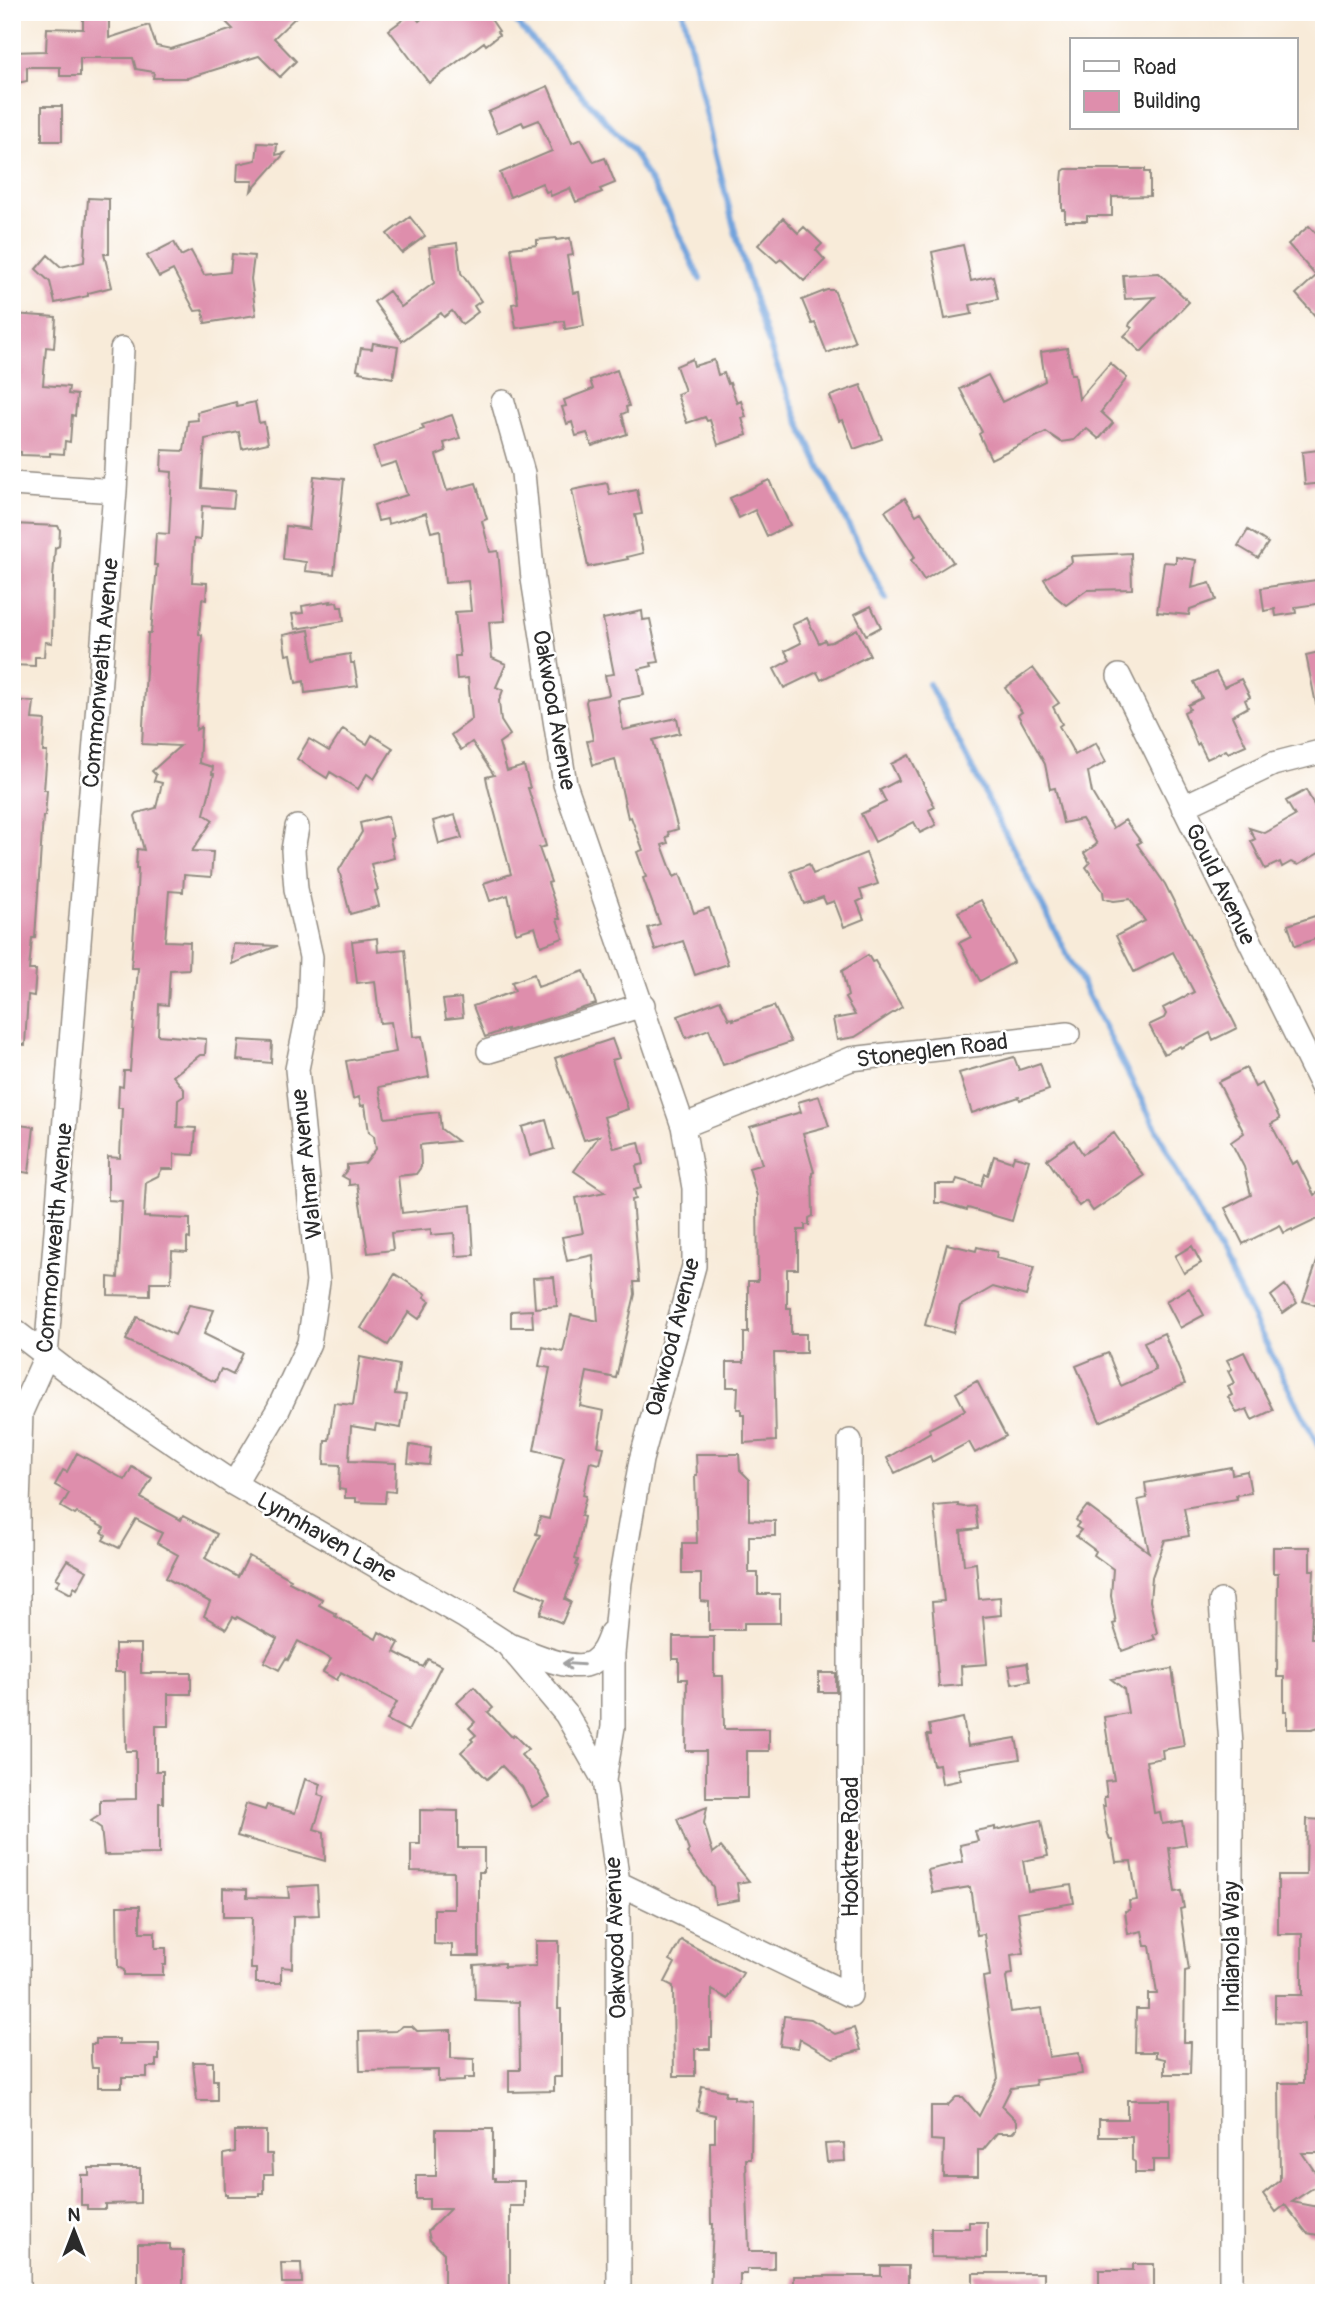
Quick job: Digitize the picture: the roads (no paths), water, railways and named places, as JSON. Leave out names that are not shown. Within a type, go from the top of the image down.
[{"type":"street","name":"Commonwealth Avenue","points":[[18,2293],[15,2253],[15,1507],[21,1412],[46,1356],[115,491],[122,349]]},
{"type":"street","name":"Oakwood Avenue","points":[[503,402],[523,473],[533,579],[565,784],[684,1126],[694,1188],[694,1266],[641,1460],[620,1582],[613,1654],[613,1727],[604,1780],[618,1883],[619,2293]]},
{"type":"street","points":[[12,484],[115,491]]},
{"type":"street","name":"Gould Avenue","points":[[1119,676],[1324,1091]]},
{"type":"street","points":[[1183,807],[1273,764],[1324,751]]},
{"type":"street","name":"Walmar Avenue","points":[[234,1484],[278,1410],[309,1343],[318,1282],[297,1069],[309,1010],[311,957],[296,890],[293,850],[298,827]]},
{"type":"street","points":[[489,1051],[643,1005]]},
{"type":"street","name":"Stoneglen Road","points":[[684,1126],[850,1059],[1068,1034]]},
{"type":"street","name":"Lynnhaven Lane","points":[[12,1329],[46,1356],[234,1484],[507,1644],[566,1714],[604,1780]]},
{"type":"street","name":"Hooktree Road","points":[[618,1883],[850,1995],[850,1441]]},
{"type":"street","name":"Indianola Way","points":[[1222,1601],[1231,1745],[1231,2293]]},
{"type":"street","points":[[507,1644],[546,1659],[581,1666],[593,1662],[604,1650],[616,1621]]},
{"type":"waterway","points":[[507,12],[631,149],[669,213],[700,279]]},
{"type":"waterway","points":[[683,12],[732,220],[779,372],[830,489],[886,599]]},
{"type":"waterway","points":[[929,684],[1324,1457]]}]
